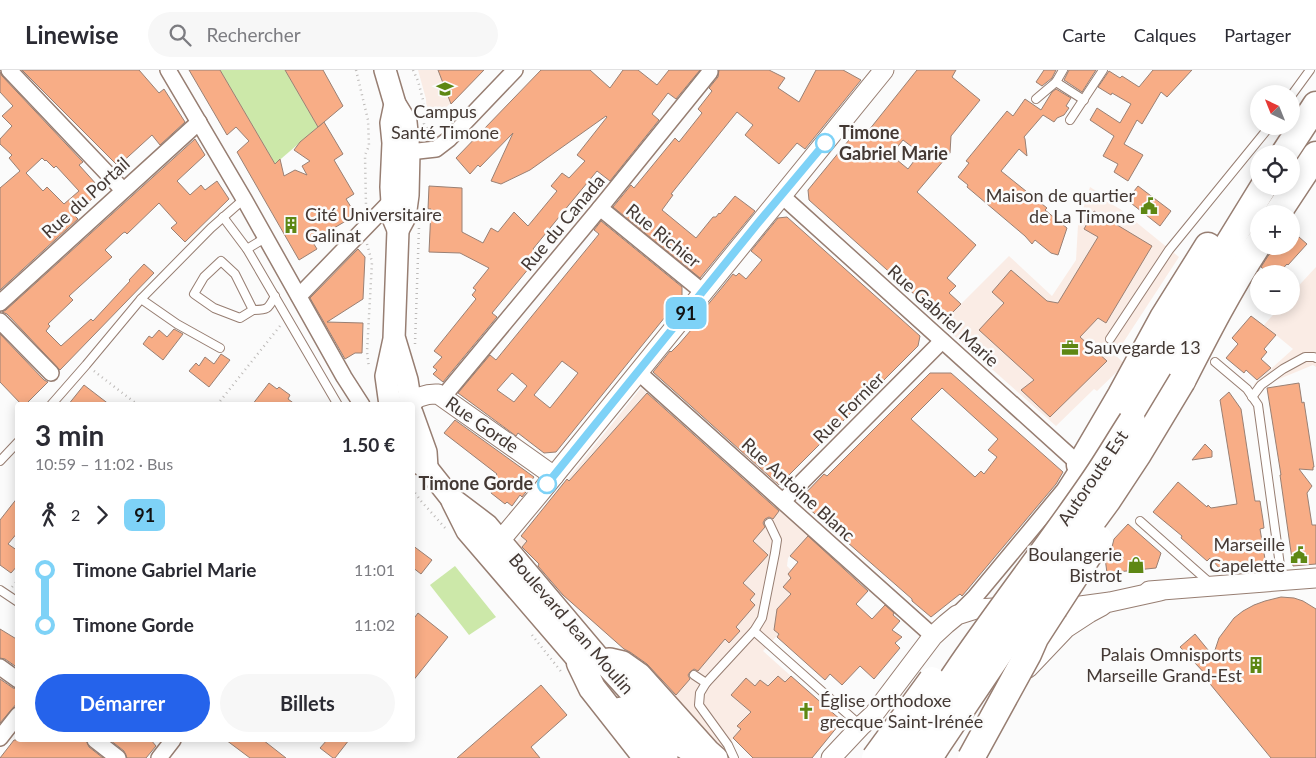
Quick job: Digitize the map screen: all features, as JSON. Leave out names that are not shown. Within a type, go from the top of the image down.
[{"type":"highway","points":[[1290,145],[1316,105]]},
{"type":"highway","points":[[1284,205],[1316,155]]},
{"type":"highway","points":[[1080,465],[1122,395],[1163,318],[1223,221],[1228,213],[1250,190]]},
{"type":"highway","name":"Autoroute Est","points":[[903,758],[965,662],[1094,481],[1132,421],[1199,344],[1221,256],[1258,195]]},
{"type":"highway","name":"Autoroute Est","points":[[929,758],[1041,591],[1107,501],[1138,454],[1182,381],[1199,344],[1251,255]]},
{"type":"highway","points":[[957,758],[984,712],[1105,530],[1145,463],[1182,381]]},
{"type":"highway","points":[[875,758],[956,648],[1132,421]]},
{"type":"highway","points":[[971,758],[1028,654],[1034,638]]},
{"type":"highway","points":[[591,662],[592,688],[646,758]]},
{"type":"highway","points":[[668,746],[689,748],[699,758]]},
{"type":"main road","name":"Boulevard Jean Moulin","points":[[384,70],[395,104],[392,123],[393,143],[401,157],[408,195],[405,217],[398,230]]},
{"type":"main road","name":"Boulevard Jean Moulin","points":[[400,402],[386,376],[394,339],[398,230],[393,218],[392,201],[401,157]]},
{"type":"main road","name":"Boulevard Jean Moulin","points":[[415,430],[426,452],[420,464],[450,497],[468,531],[490,544],[631,706],[668,746],[687,758]]},
{"type":"main road","points":[[630,758],[586,699],[591,662],[610,659],[623,662],[640,674],[709,751],[722,752]]},
{"type":"street","points":[[9,70],[123,190]]},
{"type":"street","points":[[168,70],[360,402]]},
{"type":"street","points":[[401,157],[436,149],[449,139],[514,70]]},
{"type":"street","points":[[490,544],[554,476],[884,70]]},
{"type":"street","name":"Rue du Canada","points":[[443,397],[710,72]]},
{"type":"street","name":"Rue du Portail","points":[[0,303],[199,122]]},
{"type":"street","name":"Rue Gabriel Marie","points":[[781,195],[1080,465]]},
{"type":"street","points":[[299,296],[392,201]]},
{"type":"street","name":"Rue Richier","points":[[600,208],[703,292]]},
{"type":"street","points":[[0,320],[51,372]]},
{"type":"street","name":"Rue Fornier","points":[[783,501],[942,340]]},
{"type":"street","name":"Rue Antoine Blanc","points":[[638,372],[933,636]]},
{"type":"street","name":"Rue Gorde","points":[[404,402],[420,396],[438,394],[554,476]]},
{"type":"street","points":[[831,758],[880,707],[933,636],[957,616],[975,597],[1058,497],[1080,465]]},
{"type":"street","points":[[1073,601],[1113,592],[1160,591],[1316,578]]},
{"type":"street","points":[[957,616],[976,609],[1073,601],[1110,602],[1160,591]]},
{"type":"street","points":[[1066,628],[1072,615],[1073,601]]},
{"type":"street","points":[[966,758],[1025,671],[1066,628],[1110,602]]},
{"type":"street","points":[[0,666],[15,678]]},
{"type":"street","points":[[0,738],[15,719]]},
{"type":"street","points":[[98,742],[118,758]]},
{"type":"street","points":[[159,758],[172,742]]},
{"type":"lane","points":[[1036,99],[1056,82],[1063,70]]},
{"type":"lane","points":[[1070,120],[1103,70]]},
{"type":"lane","points":[[1299,85],[1310,70]]},
{"type":"lane","points":[[1056,82],[1084,100]]},
{"type":"lane","points":[[1110,339],[1169,250],[1263,135]]},
{"type":"lane","points":[[53,402],[141,299],[210,228],[244,199]]},
{"type":"lane","points":[[222,217],[247,249],[336,402]]},
{"type":"lane","points":[[247,249],[265,238]]},
{"type":"lane","points":[[253,310],[235,274],[221,261],[204,277],[194,294],[214,308],[240,318],[253,310],[266,309],[275,296]]},
{"type":"lane","points":[[141,299],[177,324],[220,348]]},
{"type":"lane","points":[[1199,344],[1248,389],[1258,405],[1282,581]]},
{"type":"lane","points":[[1252,396],[1261,385],[1283,369],[1305,357],[1316,358]]},
{"type":"lane","points":[[0,461],[15,445]]},
{"type":"lane","points":[[1140,522],[1214,586]]},
{"type":"lane","points":[[734,758],[722,752],[699,705],[700,693],[706,683],[754,631],[762,618],[777,540],[768,523]]},
{"type":"lane","points":[[0,590],[15,600]]},
{"type":"lane","points":[[754,631],[861,726]]},
{"type":"lane","points":[[694,675],[706,683]]},
{"type":"path","points":[[356,70],[368,120],[368,146],[365,155],[366,208]]},
{"type":"path","points":[[413,70],[423,100],[424,124],[429,131]]},
{"type":"path","points":[[414,347],[420,218]]},
{"type":"path","points":[[368,248],[372,262],[367,352],[370,368]]},
{"type":"path","points":[[219,402],[287,317]]},
{"type":"path","points":[[86,365],[134,402]]},
{"type":"shaded area","name":"Campus Santé Timone","points":[[418,70],[484,70],[452,104],[436,116],[427,116],[426,99]]},
{"type":"shaded area","points":[[1090,187],[1179,257],[1115,355],[1125,364],[1097,391],[1094,389],[1056,426],[941,324],[1009,256],[1052,296],[1076,260],[1078,225]]},
{"type":"shaded area","points":[[1316,267],[1316,367],[1313,365],[1267,384],[1259,391],[1254,384],[1293,349],[1264,325],[1273,315],[1300,315],[1300,284]]},
{"type":"shaded area","points":[[641,388],[809,535],[788,558],[787,566],[795,574],[808,602],[763,651],[791,676],[721,752],[644,667],[534,570],[539,564],[516,543]]},
{"type":"green space","points":[[220,70],[285,70],[318,127],[275,164]]},
{"type":"green space","points":[[455,566],[496,617],[469,635],[430,585]]},
{"type":"building","points":[[22,70],[139,70],[159,93],[164,89],[185,122],[160,145],[152,135],[118,166]]},
{"type":"building","points":[[189,70],[220,70],[275,164],[280,159],[284,176],[295,170],[307,175],[302,166],[310,161],[294,150],[300,142],[324,122],[343,154],[334,160],[354,194],[346,199],[356,215],[312,241],[317,249],[299,260],[237,152],[249,141],[236,127],[227,135]]},
{"type":"building","points":[[285,70],[323,70],[343,106],[318,127]]},
{"type":"building","points":[[438,70],[484,70],[451,104]]},
{"type":"building","points":[[541,70],[590,70],[610,88],[623,70],[638,70],[657,85],[669,70],[700,70],[676,99],[668,93],[652,114],[659,120],[610,181],[597,171],[568,206],[533,249],[537,253],[532,260],[534,262],[492,313],[497,317],[443,382],[433,374],[437,370],[433,367],[442,357],[434,351],[476,299],[472,295],[476,290],[473,288],[489,268],[460,253],[429,252],[431,209],[428,209],[429,186],[462,188],[462,232],[483,243],[491,228],[498,232],[514,212],[528,226],[557,191],[551,186],[562,173],[569,178],[585,161],[577,155],[607,117],[530,170],[501,184],[491,181],[513,133],[480,167],[478,165],[470,174],[456,158]]},
{"type":"building","points":[[719,70],[769,70],[785,78],[778,88],[799,102],[816,70],[843,70],[861,80],[805,149],[797,143],[779,164],[745,135],[753,125],[737,112],[671,194],[673,195],[662,210],[696,238],[713,217],[720,214],[735,196],[755,211],[700,278],[613,207],[631,185],[634,188],[675,138],[679,142],[702,113],[698,109],[712,91],[709,88],[718,77]]},
{"type":"building","points":[[917,70],[956,70],[952,77],[980,100],[951,136],[950,153],[917,192],[976,245],[947,278],[956,286],[949,293],[961,304],[944,321],[809,200],[808,190],[858,129],[865,135]],"holes":[[[903,140],[920,153],[908,169],[891,155]]]},
{"type":"building","points":[[1044,70],[1056,70],[1052,78],[1042,86],[1036,82]]},
{"type":"building","points":[[1069,70],[1096,70],[1082,92],[1064,80]]},
{"type":"building","points":[[1153,70],[1192,70],[1167,97],[1161,92],[1142,124],[1137,120],[1124,144],[1143,155],[1128,181],[1114,172],[1118,164],[1103,156],[1114,136],[1090,120],[1097,108],[1120,123],[1131,104],[1098,87],[1109,71],[1120,78],[1122,76],[1139,87]]},
{"type":"building","points":[[0,72],[83,162],[79,165],[97,185],[97,189],[94,197],[74,215],[78,219],[0,290],[0,188],[20,171],[9,158],[12,155],[0,144],[0,139],[12,126],[2,116],[13,106],[0,92]],"holes":[[[42,158],[54,168],[56,166],[79,191],[64,204],[47,187],[43,191],[26,173]]]},
{"type":"building","points":[[1056,89],[1071,98],[1066,106],[1069,108],[1064,115],[1057,118],[1054,122],[1043,115],[1024,137],[1027,156],[1019,149],[1001,171],[1047,208],[1045,210],[1067,228],[1058,255],[1051,253],[1035,240],[1032,244],[958,177],[969,163],[966,161],[1007,111],[1013,116],[1025,99],[1041,110],[1052,92]]},
{"type":"building","points":[[195,139],[205,155],[177,181],[190,195],[201,185],[205,190],[217,181],[229,199],[185,242],[171,228],[177,223],[159,203],[127,234],[123,233],[105,250],[112,257],[69,296],[73,300],[48,324],[50,326],[46,331],[61,346],[91,319],[93,321],[144,264],[154,273],[60,370],[7,314],[2,312]]},
{"type":"building","name":"Maison de quartier de La Timone","points":[[1138,186],[1171,211],[1160,226],[1127,200]]},
{"type":"building","points":[[1094,211],[1152,246],[1106,323],[1098,318],[1080,337],[1107,361],[1050,417],[1021,390],[1034,380],[979,330],[1004,303],[992,292],[1011,270],[1047,301],[1058,303],[1098,237],[1084,229]]},
{"type":"building","points":[[787,217],[920,336],[918,346],[779,485],[653,372],[698,322],[697,318],[733,274],[736,276],[739,273],[746,279],[762,260],[751,251],[778,218]]},
{"type":"building","points":[[601,221],[682,287],[682,296],[556,452],[544,453],[518,433],[516,436],[458,393],[490,355],[496,360],[599,234],[594,230]],"holes":[[[562,361],[578,373],[550,408],[534,395]],[[512,373],[527,386],[514,402],[497,390]]]},
{"type":"building","points":[[1300,238],[1307,244],[1300,252]]},
{"type":"building","points":[[358,249],[365,257],[363,299],[327,322],[363,323],[362,353],[355,353],[345,359],[310,298]]},
{"type":"building","points":[[1297,255],[1288,265],[1262,265],[1268,256]]},
{"type":"building","points":[[1251,316],[1276,335],[1264,349],[1267,352],[1261,359],[1271,368],[1257,380],[1246,370],[1244,373],[1226,358],[1238,344],[1232,338]]},
{"type":"building","points":[[174,329],[183,334],[163,360],[143,344],[149,336],[152,338],[159,330],[167,337]]},
{"type":"building","points":[[0,334],[48,382],[28,402],[19,402],[0,382]]},
{"type":"building","points":[[221,354],[230,360],[209,387],[189,371],[196,363],[199,366],[205,357],[214,364]]},
{"type":"building","points":[[930,373],[951,373],[1063,472],[1056,484],[962,596],[960,594],[931,617],[799,500],[824,474],[827,476]],"holes":[[[942,388],[998,439],[988,450],[997,457],[984,474],[981,471],[975,477],[911,419]]]},
{"type":"building","points":[[269,383],[290,395],[288,399],[292,402],[254,402]]},
{"type":"building","points":[[1299,383],[1302,403],[1304,402],[1314,467],[1313,470],[1299,469],[1312,486],[1307,493],[1312,525],[1316,525],[1316,564],[1293,566],[1267,388]]},
{"type":"building","points":[[84,385],[106,402],[70,402]]},
{"type":"building","points":[[1229,392],[1241,409],[1255,501],[1260,501],[1264,528],[1260,529],[1266,565],[1245,568],[1245,571],[1223,572],[1210,558],[1207,561],[1181,538],[1182,536],[1153,512],[1178,482],[1207,507],[1208,505],[1211,508],[1237,504],[1220,400]]},
{"type":"building","points":[[647,393],[779,511],[773,519],[769,517],[765,519],[763,523],[765,527],[753,541],[768,555],[743,583],[755,594],[750,600],[755,605],[736,627],[740,631],[729,643],[725,639],[698,671],[694,669],[690,672],[688,675],[690,679],[676,695],[647,664],[624,649],[563,595],[538,566],[539,564],[522,547],[527,541],[521,536],[567,479],[569,481]]},
{"type":"building","points":[[455,420],[534,477],[531,481],[533,483],[522,497],[520,495],[512,506],[507,502],[505,504],[491,493],[492,491],[487,487],[497,474],[444,433]]},
{"type":"building","points":[[1205,444],[1212,451],[1212,457],[1192,460]]},
{"type":"building","points":[[15,501],[15,536],[8,544],[15,549],[15,568],[11,573],[0,565],[0,520]]},
{"type":"building","points":[[1128,524],[1161,553],[1156,568],[1107,573],[1105,558],[1112,547],[1114,539]]},
{"type":"building","points":[[808,536],[868,591],[856,604],[872,619],[885,605],[900,621],[892,630],[902,637],[895,643],[900,648],[874,679],[860,666],[842,685],[830,674],[825,680],[777,637],[779,634],[774,630],[777,609],[791,594],[783,587],[791,578],[788,574],[798,562],[790,556]]},
{"type":"building","points":[[415,547],[432,560],[421,574],[415,569]]},
{"type":"building","name":"Palais Omnisports Marseille Grand-Est","points":[[1281,597],[1303,601],[1316,609],[1316,758],[1271,758],[1206,679],[1209,678],[1180,647],[1195,634],[1213,656],[1219,638],[1234,618],[1254,605]]},
{"type":"building","points":[[418,613],[448,637],[415,678],[415,617]]},
{"type":"building","points":[[0,629],[15,638],[15,666],[0,658]]},
{"type":"building","points":[[778,676],[785,682],[791,676],[842,721],[812,758],[753,758],[733,738],[741,729],[737,726],[751,712],[731,695],[746,678],[755,686],[760,680],[768,686]]},
{"type":"building","points":[[0,679],[15,688],[15,706],[0,723]]},
{"type":"building","points":[[541,685],[567,715],[531,747],[540,758],[457,758]]},
{"type":"building","points":[[15,740],[15,742],[87,742],[89,747],[103,758],[0,758]]},
{"type":"building","points":[[113,742],[153,742],[156,746],[146,758],[127,758],[124,751]]},
{"type":"building","points":[[229,742],[266,742],[286,758],[250,758]]},
{"type":"building","points":[[325,742],[347,742],[335,758],[320,748]]},
{"type":"bus line","name":"91","points":[[547,484],[825,143]]},
{"type":"place","name":"Campus Santé Timone","points":[[445,89]]},
{"type":"place","name":"Timone Gabriel Marie","points":[[825,143]]},
{"type":"place","name":"Maison de quartier de La Timone","points":[[1149,206]]},
{"type":"place","name":"Cité Universitaire Galinat","points":[[291,225]]},
{"type":"place","name":"Sauvegarde 13","points":[[1070,348]]},
{"type":"place","name":"Timone Gorde","points":[[547,484]]},
{"type":"place","name":"Marseille Capelette","points":[[1299,555]]},
{"type":"place","name":"Boulangerie Bistrot","points":[[1136,565]]},
{"type":"place","name":"Palais Omnisports Marseille Grand-Est","points":[[1256,665]]},
{"type":"place","name":"Église orthodoxe grecque Saint-Irénée","points":[[806,711]]}]
